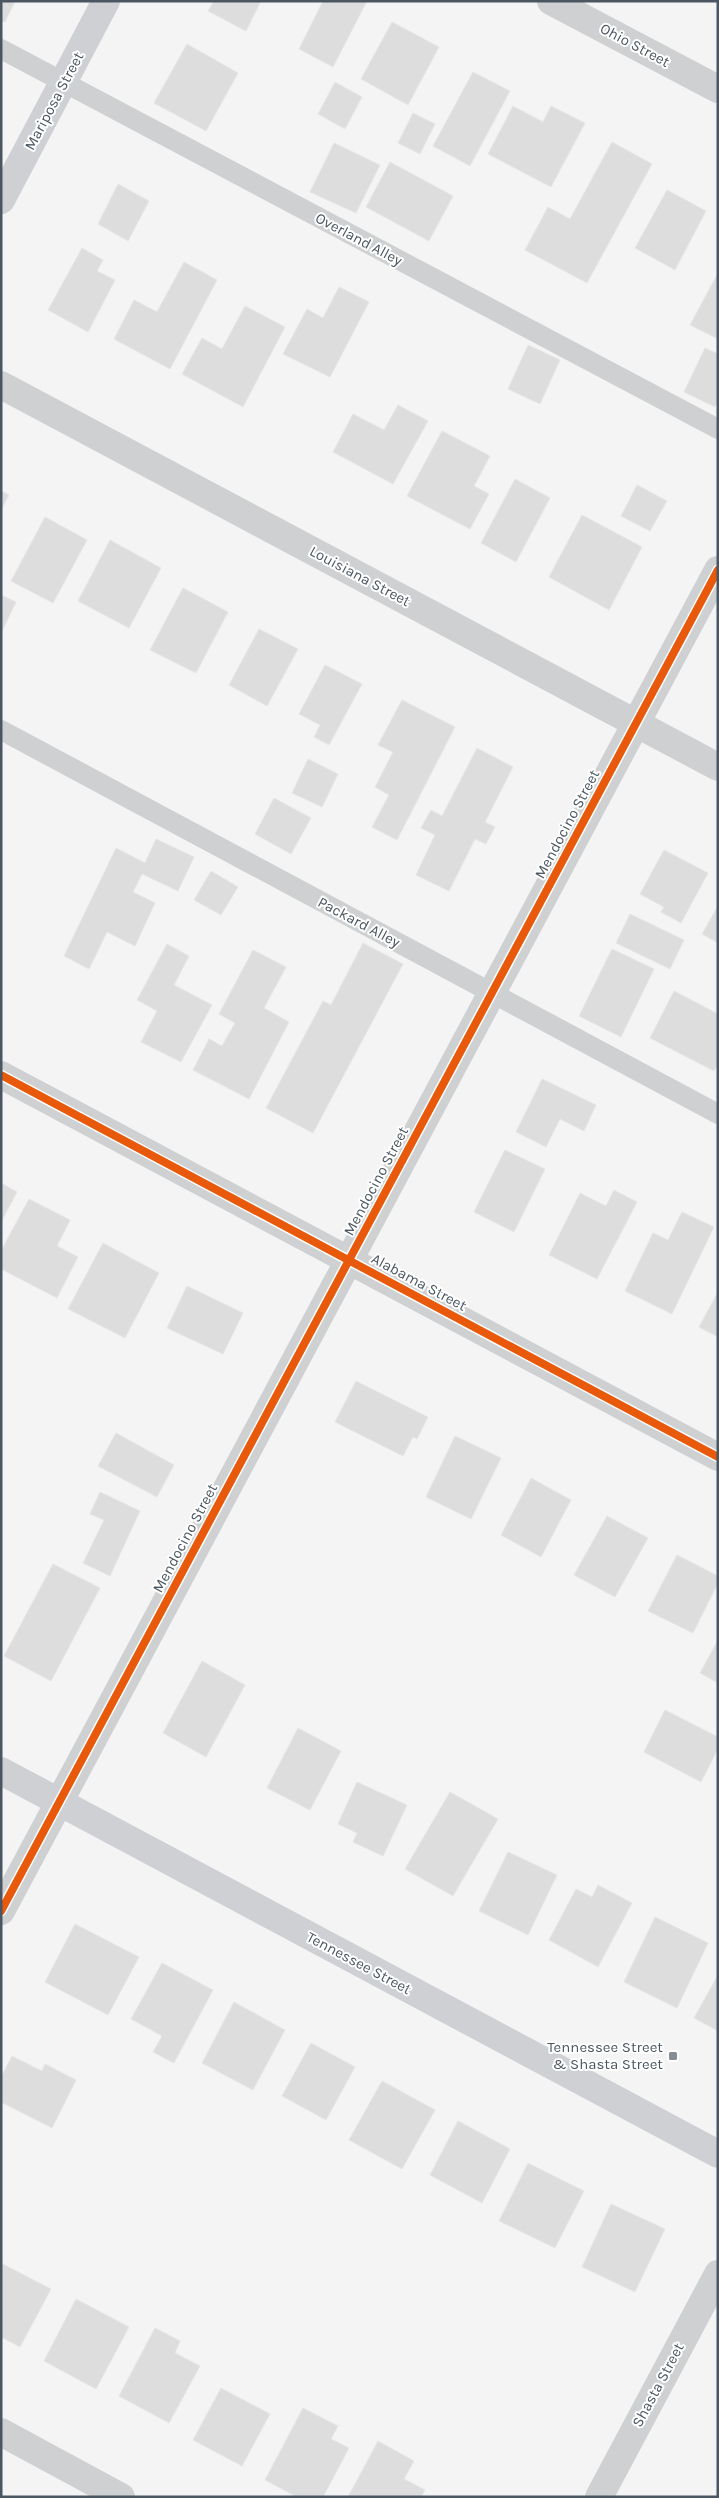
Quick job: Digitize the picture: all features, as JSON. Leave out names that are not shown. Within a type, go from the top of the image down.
[{"type":"main road","name":"Mariposa Street","points":[[1,200],[106,1]]},
{"type":"main road","name":"Tennessee Street","points":[[1,1771],[718,2154]]},
{"type":"street","name":"Ohio Street","points":[[551,1],[718,89]]},
{"type":"street","name":"Louisiana Street","points":[[1,385],[718,767]]},
{"type":"street","name":"Mendocino Street","points":[[1,1911],[718,570]]},
{"type":"street","name":"Alabama Street","points":[[1,1075],[718,1457]]},
{"type":"street","name":"Shasta Street","points":[[599,2497],[718,2274]]},
{"type":"street","points":[[1,2432],[121,2497]]},
{"type":"lane","name":"Overland Alley","points":[[1,49],[718,429]]},
{"type":"lane","name":"Packard Alley","points":[[1,730],[718,1114]]},
{"type":"building","points":[[1,1],[15,1],[5,22],[1,21]]},
{"type":"building","points":[[214,1],[261,1],[246,31],[208,11]]},
{"type":"building","points":[[323,1],[367,1],[333,67],[299,49]]},
{"type":"building","points":[[392,22],[439,47],[408,105],[361,79]]},
{"type":"building","points":[[187,44],[238,73],[206,131],[154,103]]},
{"type":"building","points":[[473,72],[510,91],[470,166],[433,146]]},
{"type":"building","points":[[335,82],[362,97],[345,129],[318,114]]},
{"type":"building","points":[[513,106],[543,122],[551,106],[585,123],[551,187],[488,154]]},
{"type":"building","points":[[413,113],[435,124],[420,154],[398,143]]},
{"type":"building","points":[[612,142],[652,164],[587,283],[525,250],[548,207],[570,219]]},
{"type":"building","points":[[334,143],[380,165],[356,213],[310,192]]},
{"type":"building","points":[[390,162],[453,196],[429,241],[366,207]]},
{"type":"building","points":[[118,184],[149,201],[128,241],[98,224]]},
{"type":"building","points":[[667,190],[706,211],[675,270],[635,248]]},
{"type":"building","points":[[82,248],[103,260],[97,271],[115,280],[88,332],[48,310]]},
{"type":"building","points":[[184,262],[217,280],[170,369],[114,339],[134,300],[157,312]]},
{"type":"building","points":[[718,273],[718,339],[690,325]]},
{"type":"building","points":[[339,287],[369,302],[330,377],[283,354],[307,309],[323,318]]},
{"type":"building","points":[[245,306],[285,327],[243,407],[182,374],[202,338],[222,349]]},
{"type":"building","points":[[528,345],[560,360],[540,404],[508,389]]},
{"type":"building","points":[[705,348],[718,354],[718,401],[715,407],[684,392]]},
{"type":"building","points":[[398,405],[428,421],[393,484],[333,452],[353,414],[384,430]]},
{"type":"building","points":[[442,431],[490,456],[474,486],[489,494],[470,529],[407,496]]},
{"type":"building","points":[[515,479],[550,498],[516,562],[481,543]]},
{"type":"building","points":[[637,485],[667,501],[650,531],[621,516]]},
{"type":"building","points":[[1,491],[9,495],[1,510]]},
{"type":"building","points":[[582,515],[642,547],[609,610],[549,577]]},
{"type":"building","points":[[45,517],[87,540],[53,603],[11,581]]},
{"type":"building","points":[[110,540],[161,568],[129,628],[78,601]]},
{"type":"building","points":[[183,588],[228,612],[196,673],[150,650]]},
{"type":"building","points":[[1,595],[16,602],[2,631],[1,631]]},
{"type":"building","points":[[259,629],[298,649],[267,706],[229,685]]},
{"type":"building","points":[[325,665],[362,684],[329,745],[314,737],[320,725],[299,714]]},
{"type":"building","points":[[402,700],[455,727],[397,840],[372,827],[389,795],[375,787],[393,752],[378,745]]},
{"type":"building","points":[[477,748],[513,767],[485,822],[495,827],[486,844],[475,839],[449,891],[416,875],[435,835],[421,828],[431,810],[442,816]]},
{"type":"building","points":[[308,759],[338,774],[322,807],[292,793]]},
{"type":"building","points":[[274,798],[311,818],[291,854],[255,834]]},
{"type":"building","points":[[156,839],[194,857],[178,891],[142,874],[133,892],[155,903],[135,946],[107,932],[89,969],[64,956],[116,848],[145,863]]},
{"type":"building","points":[[664,850],[708,873],[681,923],[661,912],[664,907],[640,894]]},
{"type":"building","points":[[211,871],[238,887],[221,915],[194,900]]},
{"type":"building","points":[[718,906],[718,943],[702,934]]},
{"type":"building","points":[[630,914],[684,940],[670,969],[616,943]]},
{"type":"building","points":[[363,943],[403,964],[313,1133],[266,1108],[323,1001],[331,1005]]},
{"type":"building","points":[[167,944],[189,956],[174,985],[212,1005],[181,1062],[141,1042],[157,1011],[137,1000]]},
{"type":"building","points":[[612,949],[654,969],[621,1037],[579,1016]]},
{"type":"building","points":[[253,950],[286,967],[264,1008],[289,1022],[249,1099],[193,1070],[209,1039],[222,1046],[235,1023],[219,1014]]},
{"type":"building","points":[[674,991],[718,1014],[718,1064],[714,1071],[650,1038]]},
{"type":"building","points":[[542,1079],[596,1105],[584,1131],[560,1119],[546,1147],[516,1132]]},
{"type":"building","points":[[505,1150],[545,1169],[514,1232],[474,1212]]},
{"type":"building","points":[[1,1183],[17,1192],[1,1222]]},
{"type":"building","points":[[614,1190],[637,1202],[597,1279],[549,1255],[580,1193],[606,1206]]},
{"type":"building","points":[[29,1199],[70,1220],[57,1246],[78,1257],[57,1298],[1,1269],[1,1251]]},
{"type":"building","points":[[682,1212],[714,1227],[672,1314],[625,1291],[653,1233],[668,1240]]},
{"type":"building","points":[[103,1243],[159,1273],[125,1338],[68,1309]]},
{"type":"building","points":[[187,1286],[243,1313],[223,1354],[167,1328]]},
{"type":"building","points":[[718,1292],[718,1337],[699,1327]]},
{"type":"building","points":[[356,1381],[428,1417],[417,1439],[413,1437],[403,1456],[335,1422]]},
{"type":"building","points":[[116,1433],[174,1465],[157,1497],[98,1466]]},
{"type":"building","points":[[455,1436],[501,1458],[471,1519],[426,1497]]},
{"type":"building","points":[[531,1478],[571,1500],[541,1557],[501,1535]]},
{"type":"building","points":[[100,1492],[140,1511],[110,1576],[83,1563],[104,1520],[90,1514]]},
{"type":"building","points":[[607,1516],[648,1538],[615,1597],[574,1575]]},
{"type":"building","points":[[677,1555],[718,1576],[718,1583],[693,1633],[648,1611]]},
{"type":"building","points":[[53,1564],[100,1588],[51,1681],[4,1656]]},
{"type":"building","points":[[718,1640],[718,1683],[700,1673]]},
{"type":"building","points":[[202,1661],[245,1685],[206,1757],[163,1733]]},
{"type":"building","points":[[665,1710],[718,1737],[718,1749],[701,1782],[644,1752]]},
{"type":"building","points":[[298,1728],[341,1751],[310,1810],[267,1788]]},
{"type":"building","points":[[357,1782],[407,1805],[383,1856],[353,1842],[357,1833],[338,1824]]},
{"type":"building","points":[[450,1792],[498,1819],[453,1896],[405,1869]]},
{"type":"building","points":[[508,1852],[557,1875],[528,1935],[479,1911]]},
{"type":"building","points":[[598,1885],[632,1903],[598,1967],[549,1940],[576,1889],[592,1897]]},
{"type":"building","points":[[655,1917],[708,1943],[677,2008],[624,1982]]},
{"type":"building","points":[[75,1924],[139,1957],[108,2015],[45,1982]]},
{"type":"building","points":[[162,1963],[213,1990],[174,2063],[153,2052],[162,2036],[131,2019]]},
{"type":"building","points":[[718,1975],[718,2031],[694,2018]]},
{"type":"building","points":[[234,2002],[285,2030],[253,2090],[202,2063]]},
{"type":"building","points":[[311,2043],[355,2067],[326,2120],[282,2096]]},
{"type":"building","points":[[12,2056],[42,2071],[45,2064],[76,2080],[52,2128],[1,2102],[1,2077]]},
{"type":"building","points":[[382,2081],[435,2110],[402,2169],[349,2140]]},
{"type":"building","points":[[458,2121],[510,2149],[482,2203],[430,2175]]},
{"type":"building","points":[[528,2163],[584,2191],[555,2248],[499,2221]]},
{"type":"building","points":[[611,2204],[665,2229],[635,2292],[582,2267]]},
{"type":"building","points":[[1,2263],[51,2289],[20,2347],[1,2337]]},
{"type":"building","points":[[76,2299],[129,2327],[96,2389],[44,2361]]},
{"type":"building","points":[[155,2328],[180,2341],[175,2353],[200,2366],[169,2423],[119,2396]]},
{"type":"building","points":[[221,2388],[270,2414],[242,2466],[193,2440]]},
{"type":"building","points":[[303,2408],[338,2426],[331,2439],[349,2448],[323,2497],[297,2497],[265,2480]]},
{"type":"building","points":[[378,2441],[414,2461],[404,2479],[425,2490],[421,2497],[348,2497]]},
{"type":"cycle path","points":[[1,1911],[718,570]]},
{"type":"cycle path","points":[[1,1075],[718,1457]]},
{"type":"place","name":"Tennessee Street & Shasta Street","points":[[673,2056]]}]
